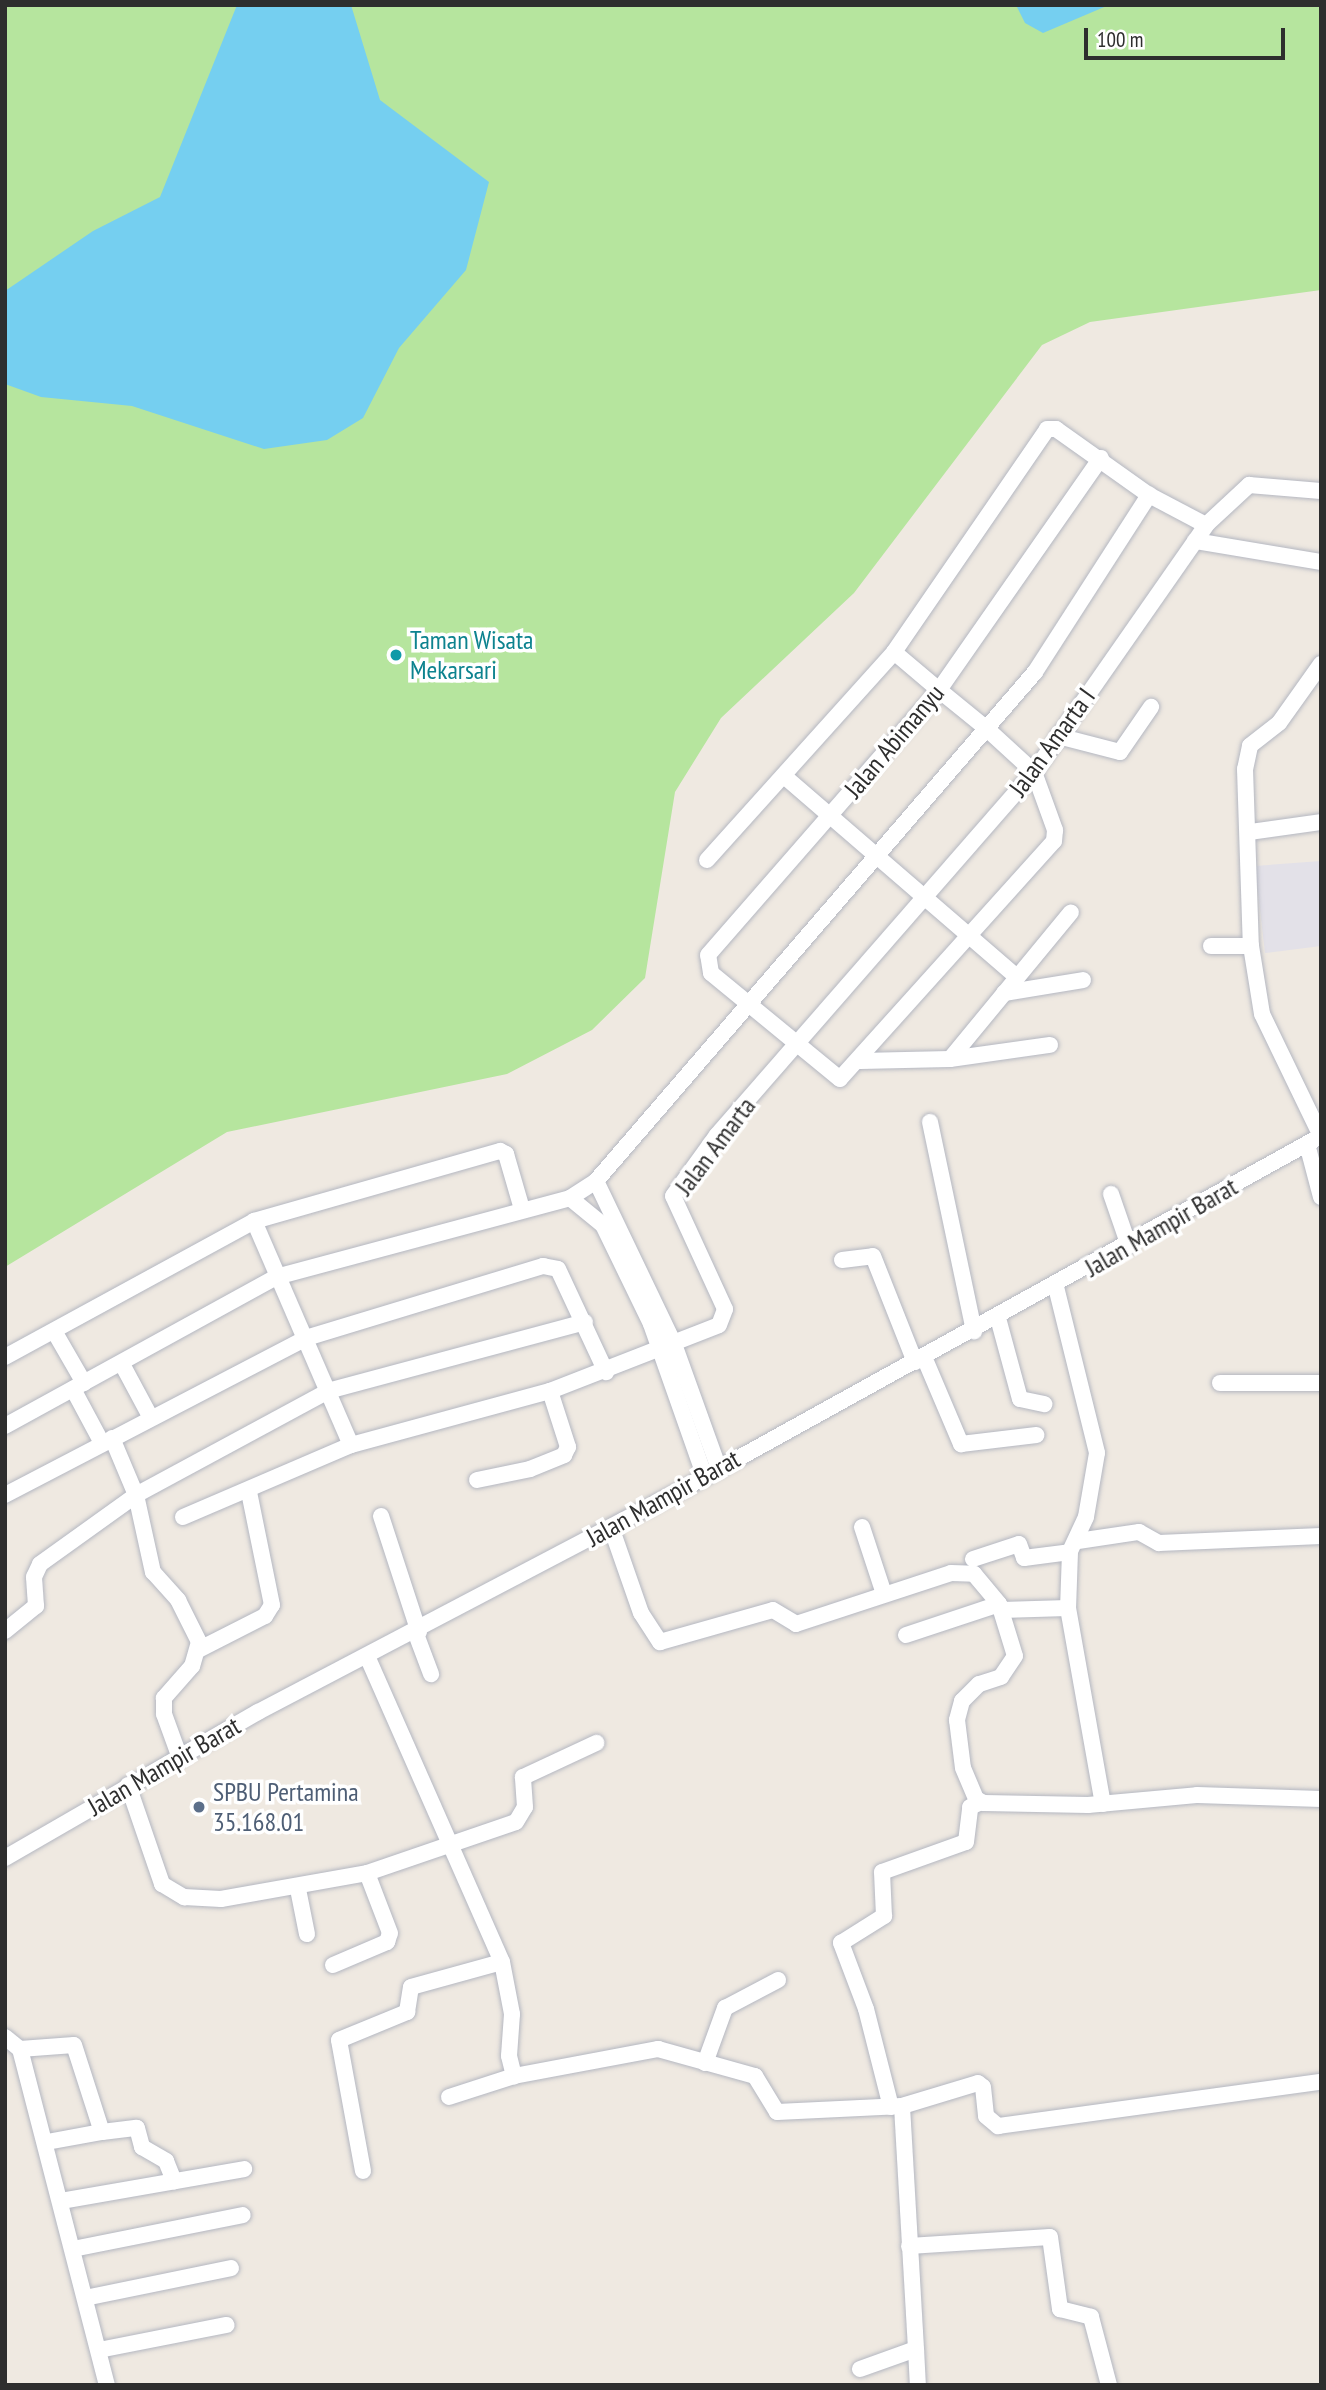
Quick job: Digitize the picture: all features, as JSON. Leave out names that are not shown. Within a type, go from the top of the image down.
[{"type":"street","points":[[707,860],[894,652],[1046,429],[1056,429],[1101,458],[1149,495],[1206,525]]},
{"type":"street","name":"Jalan Abimanyu","points":[[747,1004],[711,973],[708,956],[939,690],[1101,458]]},
{"type":"street","name":"Jalan Amarta I","points":[[797,1046],[1034,772],[1206,525],[1249,485],[1321,491]]},
{"type":"street","points":[[5,1426],[276,1277],[570,1198],[596,1181],[1035,672],[1149,495]]},
{"type":"street","points":[[1195,541],[1321,562]]},
{"type":"street","points":[[747,1004],[840,1079],[860,1061],[1054,841],[1054,821],[1034,772],[894,652]]},
{"type":"street","points":[[1321,664],[1279,723],[1250,747],[1245,769],[1250,832],[1251,946],[1266,1030],[1316,1139],[1321,1198]]},
{"type":"street","points":[[1058,736],[1120,752],[1151,708]]},
{"type":"street","points":[[784,776],[1016,976]]},
{"type":"street","points":[[1250,832],[1321,822]]},
{"type":"street","points":[[950,1059],[1071,912]]},
{"type":"street","points":[[1212,946],[1251,946]]},
{"type":"street","points":[[1004,993],[1083,980]]},
{"type":"street","points":[[860,1061],[950,1059],[1050,1045]]},
{"type":"street","name":"Jalan Amarta","points":[[668,1346],[719,1325],[725,1309],[673,1196],[717,1135],[797,1046]]},
{"type":"street","points":[[930,1122],[974,1331]]},
{"type":"street","name":"Jalan Mampir Barat","points":[[5,1858],[128,1785],[367,1656],[417,1633],[998,1318],[1316,1139]]},
{"type":"street","points":[[5,1357],[254,1221],[500,1151],[506,1154],[522,1209]]},
{"type":"street","points":[[596,1181],[607,1222],[668,1346],[712,1473]]},
{"type":"street","points":[[1111,1194],[1129,1246]]},
{"type":"street","points":[[570,1198],[607,1222]]},
{"type":"street","points":[[254,1221],[351,1445]]},
{"type":"street","points":[[842,1260],[873,1256],[919,1360],[961,1444],[1036,1436]]},
{"type":"street","points":[[5,1495],[306,1338],[550,1265],[558,1269],[606,1372]]},
{"type":"street","points":[[1056,1286],[1097,1453],[1074,1546],[1068,1608],[1103,1804]]},
{"type":"street","points":[[998,1318],[1020,1399],[1044,1404]]},
{"type":"street","points":[[5,1631],[36,1606],[34,1577],[40,1564],[136,1495],[328,1391],[585,1322]]},
{"type":"street","points":[[54,1331],[79,1386],[136,1495],[153,1572],[183,1608],[200,1649]]},
{"type":"street","points":[[184,1517],[249,1492],[351,1445],[550,1391],[606,1372],[668,1346]]},
{"type":"street","points":[[122,1364],[151,1418]]},
{"type":"street","points":[[1220,1383],[1321,1383]]},
{"type":"street","points":[[477,1480],[530,1469],[564,1455],[568,1447],[550,1391]]},
{"type":"street","points":[[180,1758],[164,1714],[164,1698],[200,1649],[265,1616],[272,1605],[249,1492]]},
{"type":"street","points":[[381,1516],[431,1674]]},
{"type":"street","points":[[611,1527],[641,1613],[660,1642],[773,1609],[796,1624],[884,1594],[966,1572],[1000,1607],[1015,1656],[1001,1677],[979,1684],[962,1701],[957,1720],[963,1768],[981,1802]]},
{"type":"street","points":[[862,1527],[884,1594]]},
{"type":"street","points":[[974,1559],[1018,1544],[1024,1558],[1139,1532],[1159,1544],[1321,1536]]},
{"type":"street","points":[[906,1635],[1000,1607],[1068,1608]]},
{"type":"street","points":[[367,1656],[391,1700],[445,1843],[502,1962],[512,2014],[509,2056],[514,2076]]},
{"type":"street","points":[[128,1785],[162,1884],[171,1893],[203,1900],[298,1889],[367,1874],[445,1843],[516,1822],[525,1807],[523,1777],[596,1743]]},
{"type":"street","points":[[918,2385],[897,2106],[866,2009],[841,1943],[884,1916],[882,1872],[966,1842],[970,1807],[981,1802],[1103,1804],[1197,1795],[1321,1799]]},
{"type":"street","points":[[333,1965],[387,1942],[390,1933],[367,1874]]},
{"type":"street","points":[[298,1889],[307,1934]]},
{"type":"street","points":[[363,2171],[339,2040],[407,2012],[411,1987],[502,1962]]},
{"type":"street","points":[[705,2063],[725,2008],[778,1980]]},
{"type":"street","points":[[5,2037],[20,2049],[47,2142],[107,2385]]},
{"type":"street","points":[[20,2049],[74,2045],[102,2132]]},
{"type":"street","points":[[449,2097],[514,2076],[657,2049],[755,2076],[777,2112],[897,2106],[978,2083],[983,2087],[986,2116],[998,2126],[1321,2082]]},
{"type":"street","points":[[47,2142],[137,2127],[142,2147],[166,2161],[174,2181]]},
{"type":"street","points":[[61,2200],[244,2169]]},
{"type":"street","points":[[73,2249],[243,2215]]},
{"type":"street","points":[[909,2246],[1050,2236],[1060,2309],[1091,2317],[1109,2385]]},
{"type":"street","points":[[86,2298],[231,2268]]},
{"type":"street","points":[[99,2350],[227,2325]]},
{"type":"street","points":[[860,2369],[916,2349]]},
{"type":"shaded area","points":[[1321,861],[1321,946],[1265,953],[1255,866]]},
{"type":"green space","name":"Taman Wisata Mekarsari","points":[[5,5],[1321,5],[1321,290],[1090,322],[1042,345],[854,593],[721,718],[675,792],[645,978],[592,1030],[507,1074],[227,1132],[5,1267]]},
{"type":"water","points":[[237,5],[351,5],[380,100],[489,182],[466,270],[399,348],[363,418],[327,440],[264,449],[132,406],[41,397],[5,384],[5,291],[93,231],[160,197]]},
{"type":"water","points":[[1016,5],[1109,5],[1043,33],[1025,23]]},
{"type":"place","name":"Taman Wisata Mekarsari","points":[[396,655]]},
{"type":"place","name":"SPBU Pertamina 35.168.01","points":[[199,1807]]}]
